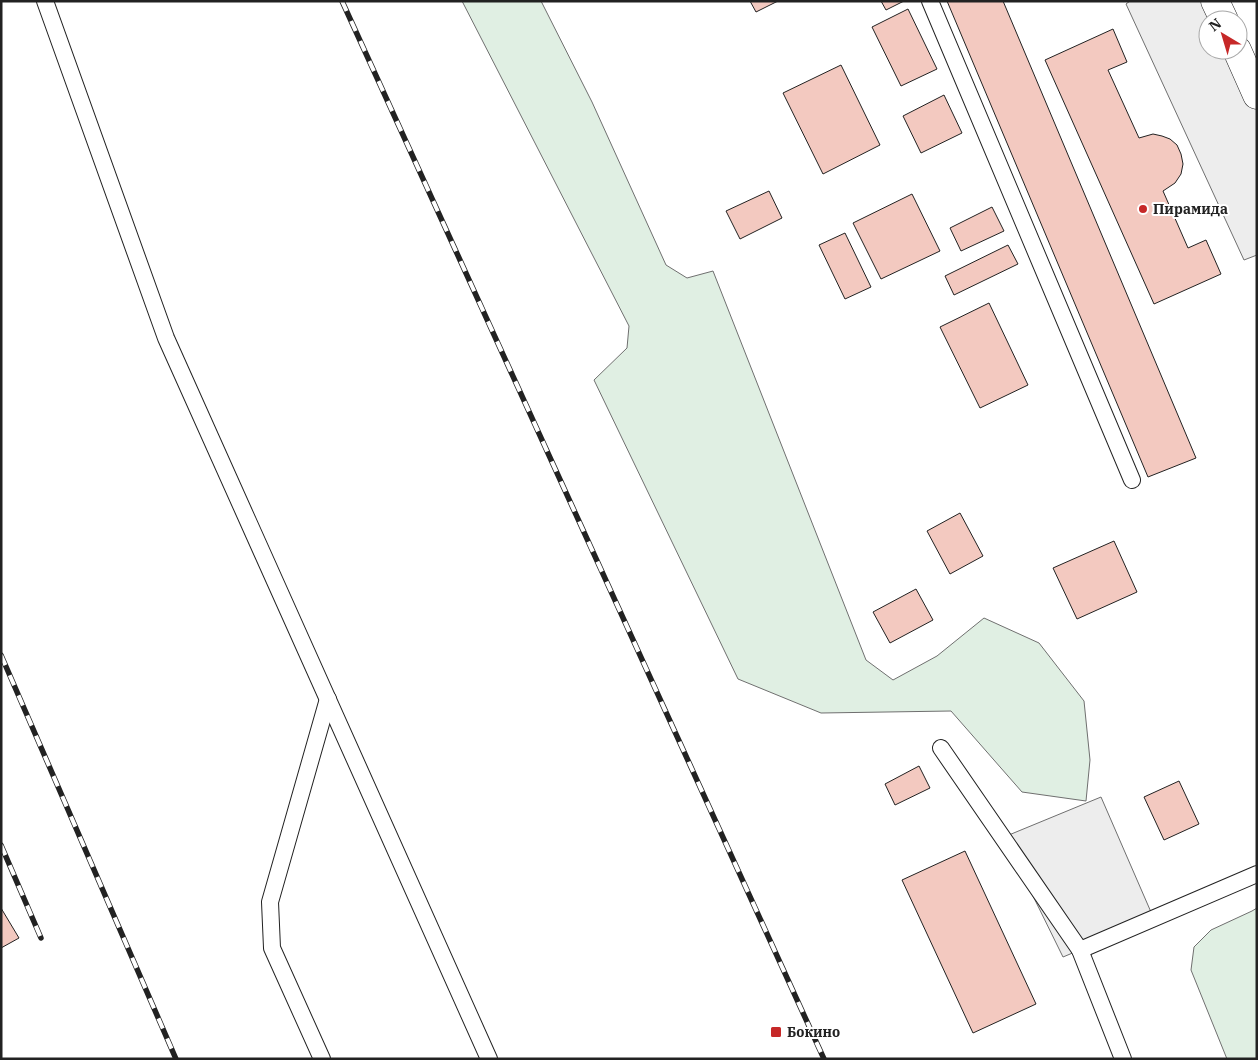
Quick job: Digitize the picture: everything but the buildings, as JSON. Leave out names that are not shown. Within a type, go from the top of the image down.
[{"type":"main road","points":[[1241,60],[1257,95]]},
{"type":"lane","points":[[45,1],[166,338],[489,1059]]},
{"type":"lane","points":[[930,1],[1132,480]]},
{"type":"lane","points":[[322,1059],[272,948],[270,902],[328,699]]},
{"type":"lane","points":[[941,748],[1080,950],[1123,1059]]},
{"type":"lane","points":[[1080,950],[1257,874]]},
{"type":"green space","points":[[462,1],[541,1],[592,102],[666,265],[687,278],[713,271],[866,660],[893,680],[937,656],[984,618],[1039,643],[1084,701],[1090,760],[1086,801],[1022,792],[951,711],[821,713],[738,679],[594,380],[627,348],[629,326]]},
{"type":"green space","points":[[1257,908],[1257,1059],[1227,1059],[1191,970],[1194,947],[1211,930]]},
{"type":"shaded area","points":[[1130,1],[1215,1],[1219,10],[1198,10],[1198,60],[1241,60],[1257,95],[1257,255],[1244,260],[1126,4]]},
{"type":"shaded area","points":[[1101,797],[1154,919],[1063,957],[1004,837]]},
{"type":"railway","points":[[342,1],[824,1059]]},
{"type":"railway","points":[[1,655],[176,1059]]},
{"type":"railway","points":[[1,845],[41,938]]},
{"type":"place","name":"Пирамида","points":[[1143,209]]},
{"type":"place","name":"Бокино","points":[[776,1032]]}]
